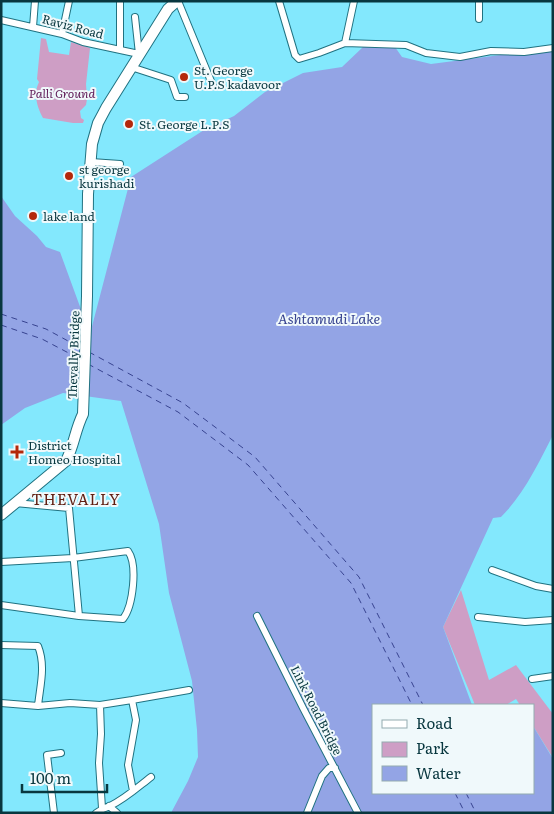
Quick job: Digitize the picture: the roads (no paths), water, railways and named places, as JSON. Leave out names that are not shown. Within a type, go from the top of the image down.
[{"type":"main road","name":"Thevally Bridge","points":[[1,515],[66,461],[72,450],[76,428],[83,414],[88,194],[92,144],[98,123],[130,67],[168,9],[178,1]]},
{"type":"street","points":[[33,27],[35,1]]},
{"type":"street","points":[[62,34],[69,1]]},
{"type":"street","points":[[120,1],[120,50]]},
{"type":"street","points":[[178,1],[213,86]]},
{"type":"street","points":[[279,1],[295,55],[299,59],[345,42],[406,45],[426,53],[460,57],[491,51],[524,52],[553,48]]},
{"type":"street","points":[[345,42],[354,3],[361,1]]},
{"type":"street","points":[[479,1],[479,19]]},
{"type":"street","points":[[135,17],[139,54]]},
{"type":"street","name":"Raviz Road","points":[[1,20],[62,34],[83,42],[139,54]]},
{"type":"street","points":[[130,67],[171,80],[177,97],[185,97]]},
{"type":"street","points":[[90,162],[120,164]]},
{"type":"street","points":[[16,503],[69,508],[79,616]]},
{"type":"street","points":[[1,562],[73,558],[128,551],[133,560],[133,587],[126,615],[123,619],[79,616],[1,605]]},
{"type":"street","points":[[492,570],[536,586],[553,589]]},
{"type":"street","name":"Link Road Bridge","points":[[257,616],[358,813]]},
{"type":"street","points":[[478,617],[525,622],[553,620]]},
{"type":"street","points":[[1,645],[36,646],[39,648],[42,658],[42,677],[38,706]]},
{"type":"street","points":[[532,680],[553,676]]},
{"type":"street","points":[[1,703],[38,706],[70,703],[100,705],[189,690]]},
{"type":"street","points":[[132,700],[136,720],[128,765],[133,792]]},
{"type":"street","points":[[100,705],[99,763],[106,807]]},
{"type":"street","points":[[54,813],[47,755],[61,753]]},
{"type":"street","points":[[307,813],[322,776],[328,768],[335,768]]},
{"type":"street","points":[[96,813],[133,792],[151,777]]},
{"type":"street","points":[[106,807],[117,813]]},
{"type":"water","name":"Ashtamudi Lake","points":[[363,47],[395,47],[402,57],[431,64],[553,48],[553,435],[517,499],[501,517],[493,518],[443,627],[472,704],[372,704],[372,794],[534,794],[534,728],[553,759],[553,813],[172,813],[198,757],[192,681],[169,593],[159,524],[121,401],[63,393],[25,408],[1,425],[1,196],[15,216],[46,247],[60,252],[90,334],[131,177],[204,130],[234,116],[265,92],[303,73],[342,67]]},
{"type":"place","name":"St. George U.P.S kadavoor","points":[[184,77]]},
{"type":"place","name":"St. George L.P.S","points":[[129,124]]},
{"type":"place","name":"st george kurishadi","points":[[69,176]]},
{"type":"place","name":"lake land","points":[[33,216]]},
{"type":"place","name":"District Homeo Hospital","points":[[17,452]]},
{"type":"district","name":"THEVALLY","points":[[76,498]]},
{"type":"park label","name":"Palli Ground","points":[[62,93]]}]
